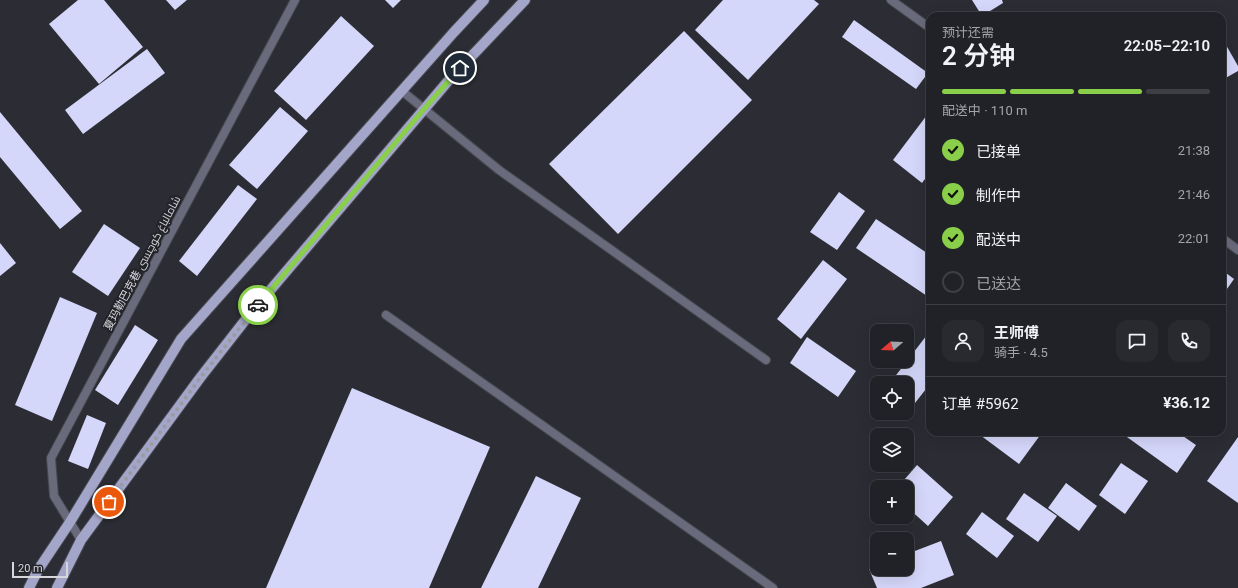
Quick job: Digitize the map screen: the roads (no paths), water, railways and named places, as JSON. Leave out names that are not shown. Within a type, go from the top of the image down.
[{"type":"main road","points":[[29,588],[38,570],[70,522],[181,340],[484,0]]},
{"type":"main road","points":[[57,588],[81,540],[200,378],[250,314],[449,80],[525,0]]},
{"type":"street","name":"夏玛勒巴克巷 شامالباغ كوچىسى","points":[[81,540],[54,496],[51,458],[295,0]]},
{"type":"street","points":[[891,0],[926,25]]},
{"type":"street","points":[[402,91],[499,170],[766,360]]},
{"type":"street","points":[[1226,241],[1238,250]]},
{"type":"street","points":[[386,315],[774,588]]}]
